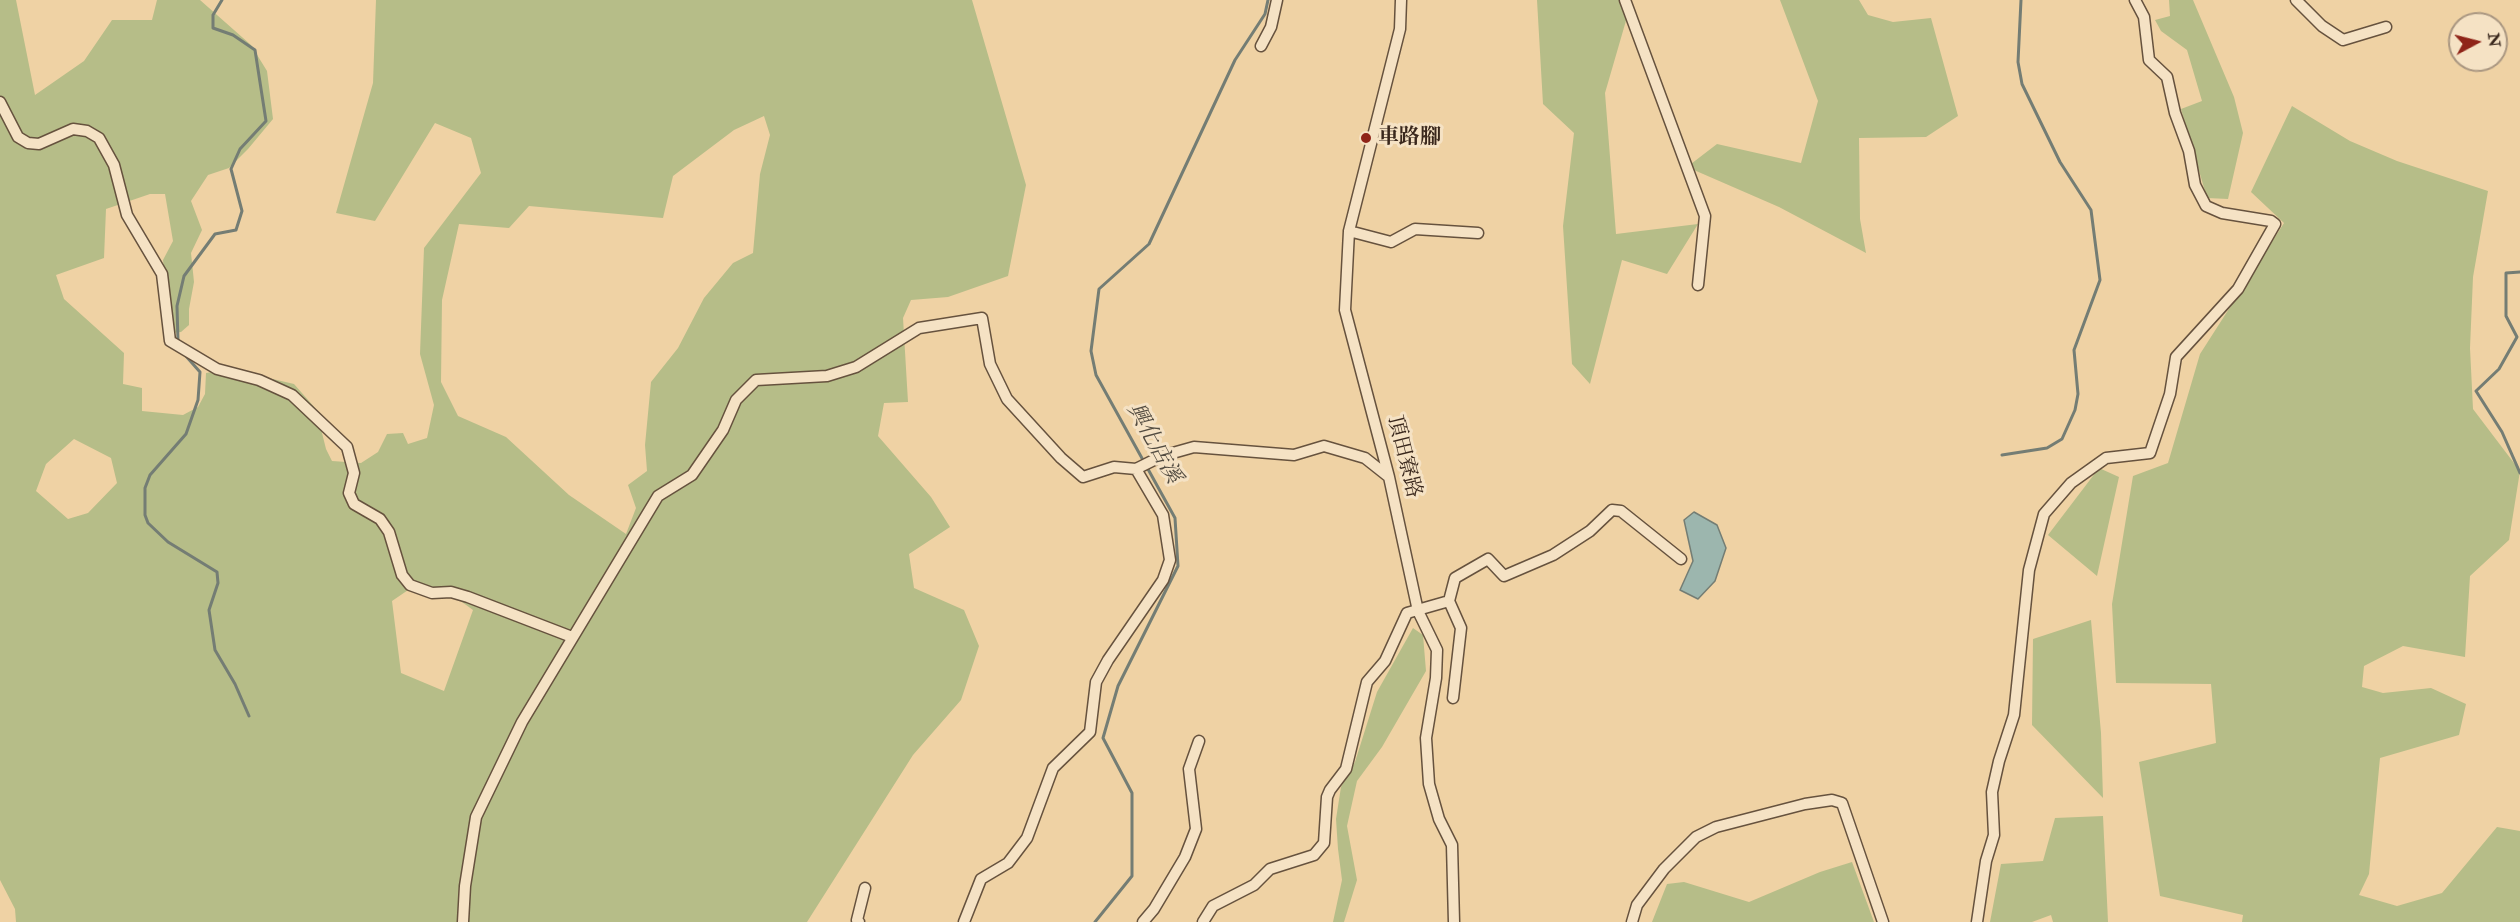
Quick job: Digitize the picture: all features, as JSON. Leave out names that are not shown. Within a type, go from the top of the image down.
[{"type":"street","points":[[1261,46],[1272,27],[1277,0]]},
{"type":"street","name":"頂田寮路","points":[[1401,0],[1400,29],[1349,231],[1345,310],[1389,477],[1418,610],[1437,650],[1436,678],[1426,738],[1429,784],[1439,819],[1452,845],[1454,922]]},
{"type":"street","points":[[1625,0],[1705,216],[1698,285]]},
{"type":"street","points":[[1977,922],[1986,861],[1994,835],[1992,792],[2014,715],[2029,570],[2044,514],[2072,483],[2106,458],[2150,453],[2170,394],[2176,357],[2238,289],[2275,224],[2271,221],[2222,213],[2206,206],[2195,185],[2189,151],[2175,113],[2167,76],[2149,60],[2144,17],[2135,0]]},
{"type":"street","points":[[2296,0],[2322,26],[2343,40],[2386,27]]},
{"type":"street","points":[[0,102],[18,137],[28,144],[39,144],[73,129],[87,131],[99,138],[114,165],[127,215],[162,274],[170,341],[217,369],[259,380],[292,395],[347,447],[354,473],[349,493],[354,504],[380,519],[389,532],[402,575],[410,585],[432,593],[451,592],[468,597],[572,637]]},
{"type":"street","points":[[1349,231],[1391,242],[1415,229],[1478,233]]},
{"type":"street","points":[[463,922],[465,886],[477,817],[522,722],[658,496],[692,475],[723,430],[736,400],[756,380],[827,376],[856,367],[918,328],[982,318],[990,364],[1007,399],[1060,458],[1083,477],[1114,467],[1136,469],[1162,456],[1194,447],[1294,455],[1324,446],[1365,458],[1389,477]]},
{"type":"street","points":[[964,922],[981,879],[1008,863],[1027,838],[1053,768],[1090,732],[1096,682],[1108,660],[1163,580],[1170,560],[1163,515],[1136,469]]},
{"type":"street","points":[[1453,698],[1461,628],[1449,601],[1455,578],[1488,559],[1504,576],[1553,555],[1590,531],[1612,510],[1621,511],[1681,559]]},
{"type":"street","points":[[1203,922],[1213,906],[1254,885],[1270,869],[1314,855],[1324,843],[1327,797],[1346,769],[1367,682],[1385,661],[1407,613],[1449,601]]},
{"type":"street","points":[[1143,922],[1154,909],[1185,857],[1196,829],[1189,769],[1199,741]]},
{"type":"street","points":[[1632,922],[1637,905],[1657,878],[1696,837],[1727,824],[1805,804],[1832,800],[1842,803],[1883,922]]},
{"type":"street","points":[[859,922],[857,920],[865,888]]},
{"type":"green space","points":[[0,0],[16,0],[35,95],[84,61],[112,20],[152,20],[157,0],[200,0],[251,45],[267,71],[273,119],[229,168],[208,175],[191,201],[202,230],[191,253],[194,282],[189,309],[189,325],[181,332],[170,333],[163,260],[173,241],[165,194],[150,194],[106,209],[104,258],[56,275],[64,299],[124,353],[123,384],[142,388],[142,411],[183,415],[198,407],[205,394],[206,373],[230,369],[294,384],[316,409],[326,449],[332,461],[361,463],[378,452],[387,434],[403,433],[408,444],[427,438],[434,405],[420,354],[424,248],[481,173],[471,138],[435,123],[375,221],[336,213],[373,83],[376,0],[972,0],[1026,185],[1008,276],[948,297],[911,300],[903,318],[908,402],[884,403],[878,436],[931,497],[950,527],[909,554],[914,588],[964,610],[979,646],[961,700],[913,755],[807,922],[16,922],[15,909],[0,880]],"holes":[[[764,116],[770,135],[760,174],[753,253],[733,263],[704,298],[678,348],[651,382],[645,445],[647,471],[628,485],[636,508],[626,534],[569,495],[506,437],[458,416],[441,382],[442,300],[459,224],[509,228],[529,206],[663,218],[673,176],[734,130]],[[74,439],[111,458],[117,483],[88,513],[68,519],[36,491],[46,464]],[[417,584],[444,589],[473,610],[444,691],[401,673],[392,601]]]},
{"type":"green space","points":[[1537,0],[1632,0],[1605,93],[1616,234],[1698,224],[1667,274],[1622,260],[1590,384],[1572,364],[1563,226],[1574,133],[1543,104]]},
{"type":"green space","points":[[1780,0],[1859,0],[1868,15],[1893,22],[1931,18],[1958,116],[1926,137],[1859,138],[1860,219],[1866,253],[1779,207],[1687,167],[1717,144],[1801,163],[1818,101]]},
{"type":"green space","points":[[2169,0],[2193,0],[2234,97],[2243,133],[2228,199],[2207,198],[2181,109],[2202,101],[2187,50],[2161,31],[2155,20],[2170,16]]},
{"type":"green space","points":[[2292,106],[2350,141],[2397,161],[2488,191],[2473,277],[2470,348],[2473,409],[2520,471],[2509,540],[2470,576],[2465,657],[2403,646],[2364,666],[2362,687],[2383,693],[2431,688],[2466,704],[2459,735],[2380,758],[2369,874],[2359,895],[2397,906],[2442,893],[2497,827],[2520,831],[2520,922],[2242,922],[2243,915],[2160,896],[2139,762],[2216,743],[2211,684],[2116,683],[2112,604],[2133,476],[2168,463],[2200,354],[2284,223],[2251,192]]},
{"type":"green space","points":[[2099,468],[2119,477],[2097,576],[2048,535]]},
{"type":"green space","points":[[2091,620],[2101,733],[2103,798],[2032,725],[2033,639]]},
{"type":"green space","points":[[1413,628],[1423,635],[1426,671],[1382,747],[1357,781],[1347,826],[1357,880],[1344,922],[1333,922],[1342,880],[1336,819],[1341,787],[1355,762],[1377,692]]},
{"type":"green space","points":[[2103,816],[2108,922],[2053,922],[2051,915],[2032,922],[1990,922],[2001,864],[2043,861],[2055,818]]},
{"type":"green space","points":[[1852,862],[1874,922],[1652,922],[1667,884],[1684,882],[1749,902],[1820,872]]},
{"type":"water","points":[[1694,512],[1717,525],[1726,548],[1715,581],[1698,599],[1680,590],[1693,561],[1684,520]]},
{"type":"waterway","points":[[178,342],[177,306],[184,276],[215,234],[236,230],[242,211],[231,169],[240,149],[266,121],[255,50],[233,35],[213,28],[213,15],[222,0]]},
{"type":"waterway","name":"興化店溪","points":[[1095,922],[1132,876],[1132,793],[1103,738],[1118,686],[1178,566],[1175,518],[1096,375],[1091,351],[1099,289],[1149,244],[1235,60],[1265,14],[1268,0]]},
{"type":"waterway","points":[[2002,455],[2047,448],[2062,439],[2075,410],[2078,394],[2074,350],[2100,280],[2091,210],[2060,162],[2022,84],[2018,62],[2021,0]]},
{"type":"waterway","points":[[2520,272],[2506,273],[2506,316],[2517,337],[2499,369],[2476,391],[2502,432],[2520,473]]},
{"type":"waterway","points":[[185,355],[200,372],[198,400],[186,434],[150,475],[145,488],[145,515],[148,523],[168,542],[217,572],[218,583],[209,610],[215,650],[235,684],[249,716]]},
{"type":"place","name":"車路腳","points":[[1366,138]]}]
